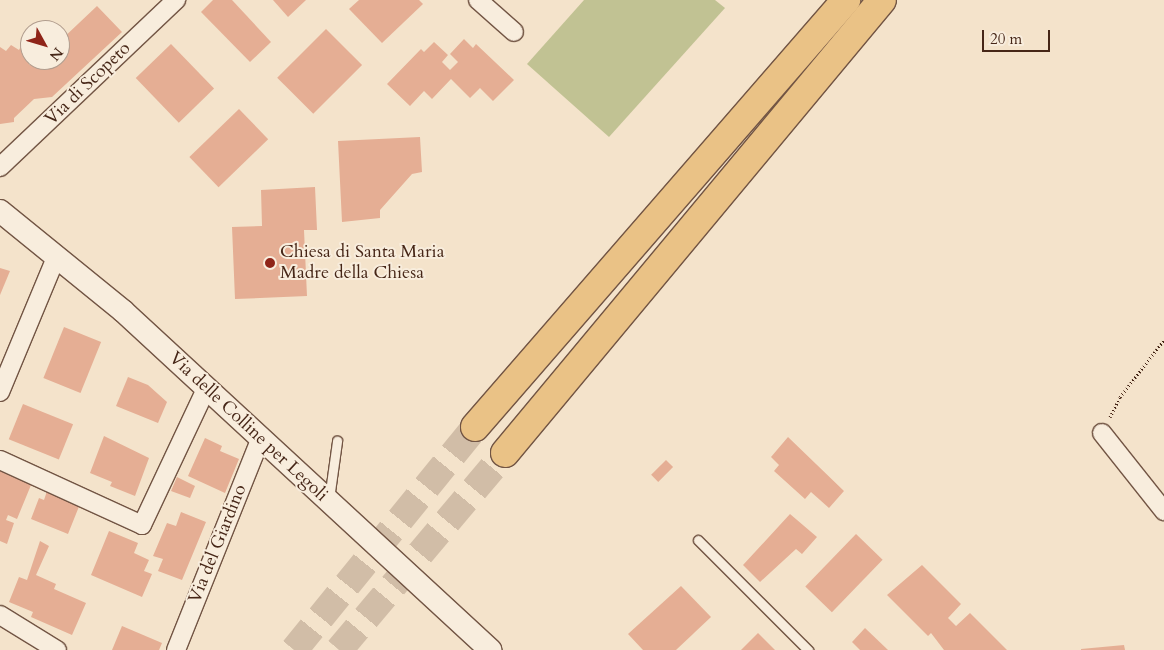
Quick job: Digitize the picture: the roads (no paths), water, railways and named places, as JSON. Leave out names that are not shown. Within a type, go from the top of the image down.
[{"type":"highway","points":[[476,427],[846,0]]},
{"type":"highway","points":[[505,453],[882,0]]},
{"type":"street","name":"Via di Scopeto","points":[[0,167],[176,0]]},
{"type":"street","points":[[478,0],[514,32]]},
{"type":"street","name":"Via delle Colline per Legoli","points":[[0,211],[57,255],[207,388],[490,650]]},
{"type":"street","points":[[0,392],[57,255]]},
{"type":"street","points":[[0,460],[142,525],[207,388]]},
{"type":"street","points":[[1102,433],[1164,512]]},
{"type":"street","name":"Via del Giardino","points":[[176,650],[261,438]]},
{"type":"street","points":[[0,615],[57,650]]},
{"type":"lane","points":[[328,502],[337,441]]},
{"type":"lane","points":[[698,540],[808,650]]},
{"type":"tunnel","points":[[294,650],[475,427]]},
{"type":"tunnel","points":[[339,650],[505,453]]},
{"type":"place","name":"Chiesa di Santa Maria Madre della Chiesa","points":[[270,263]]}]
